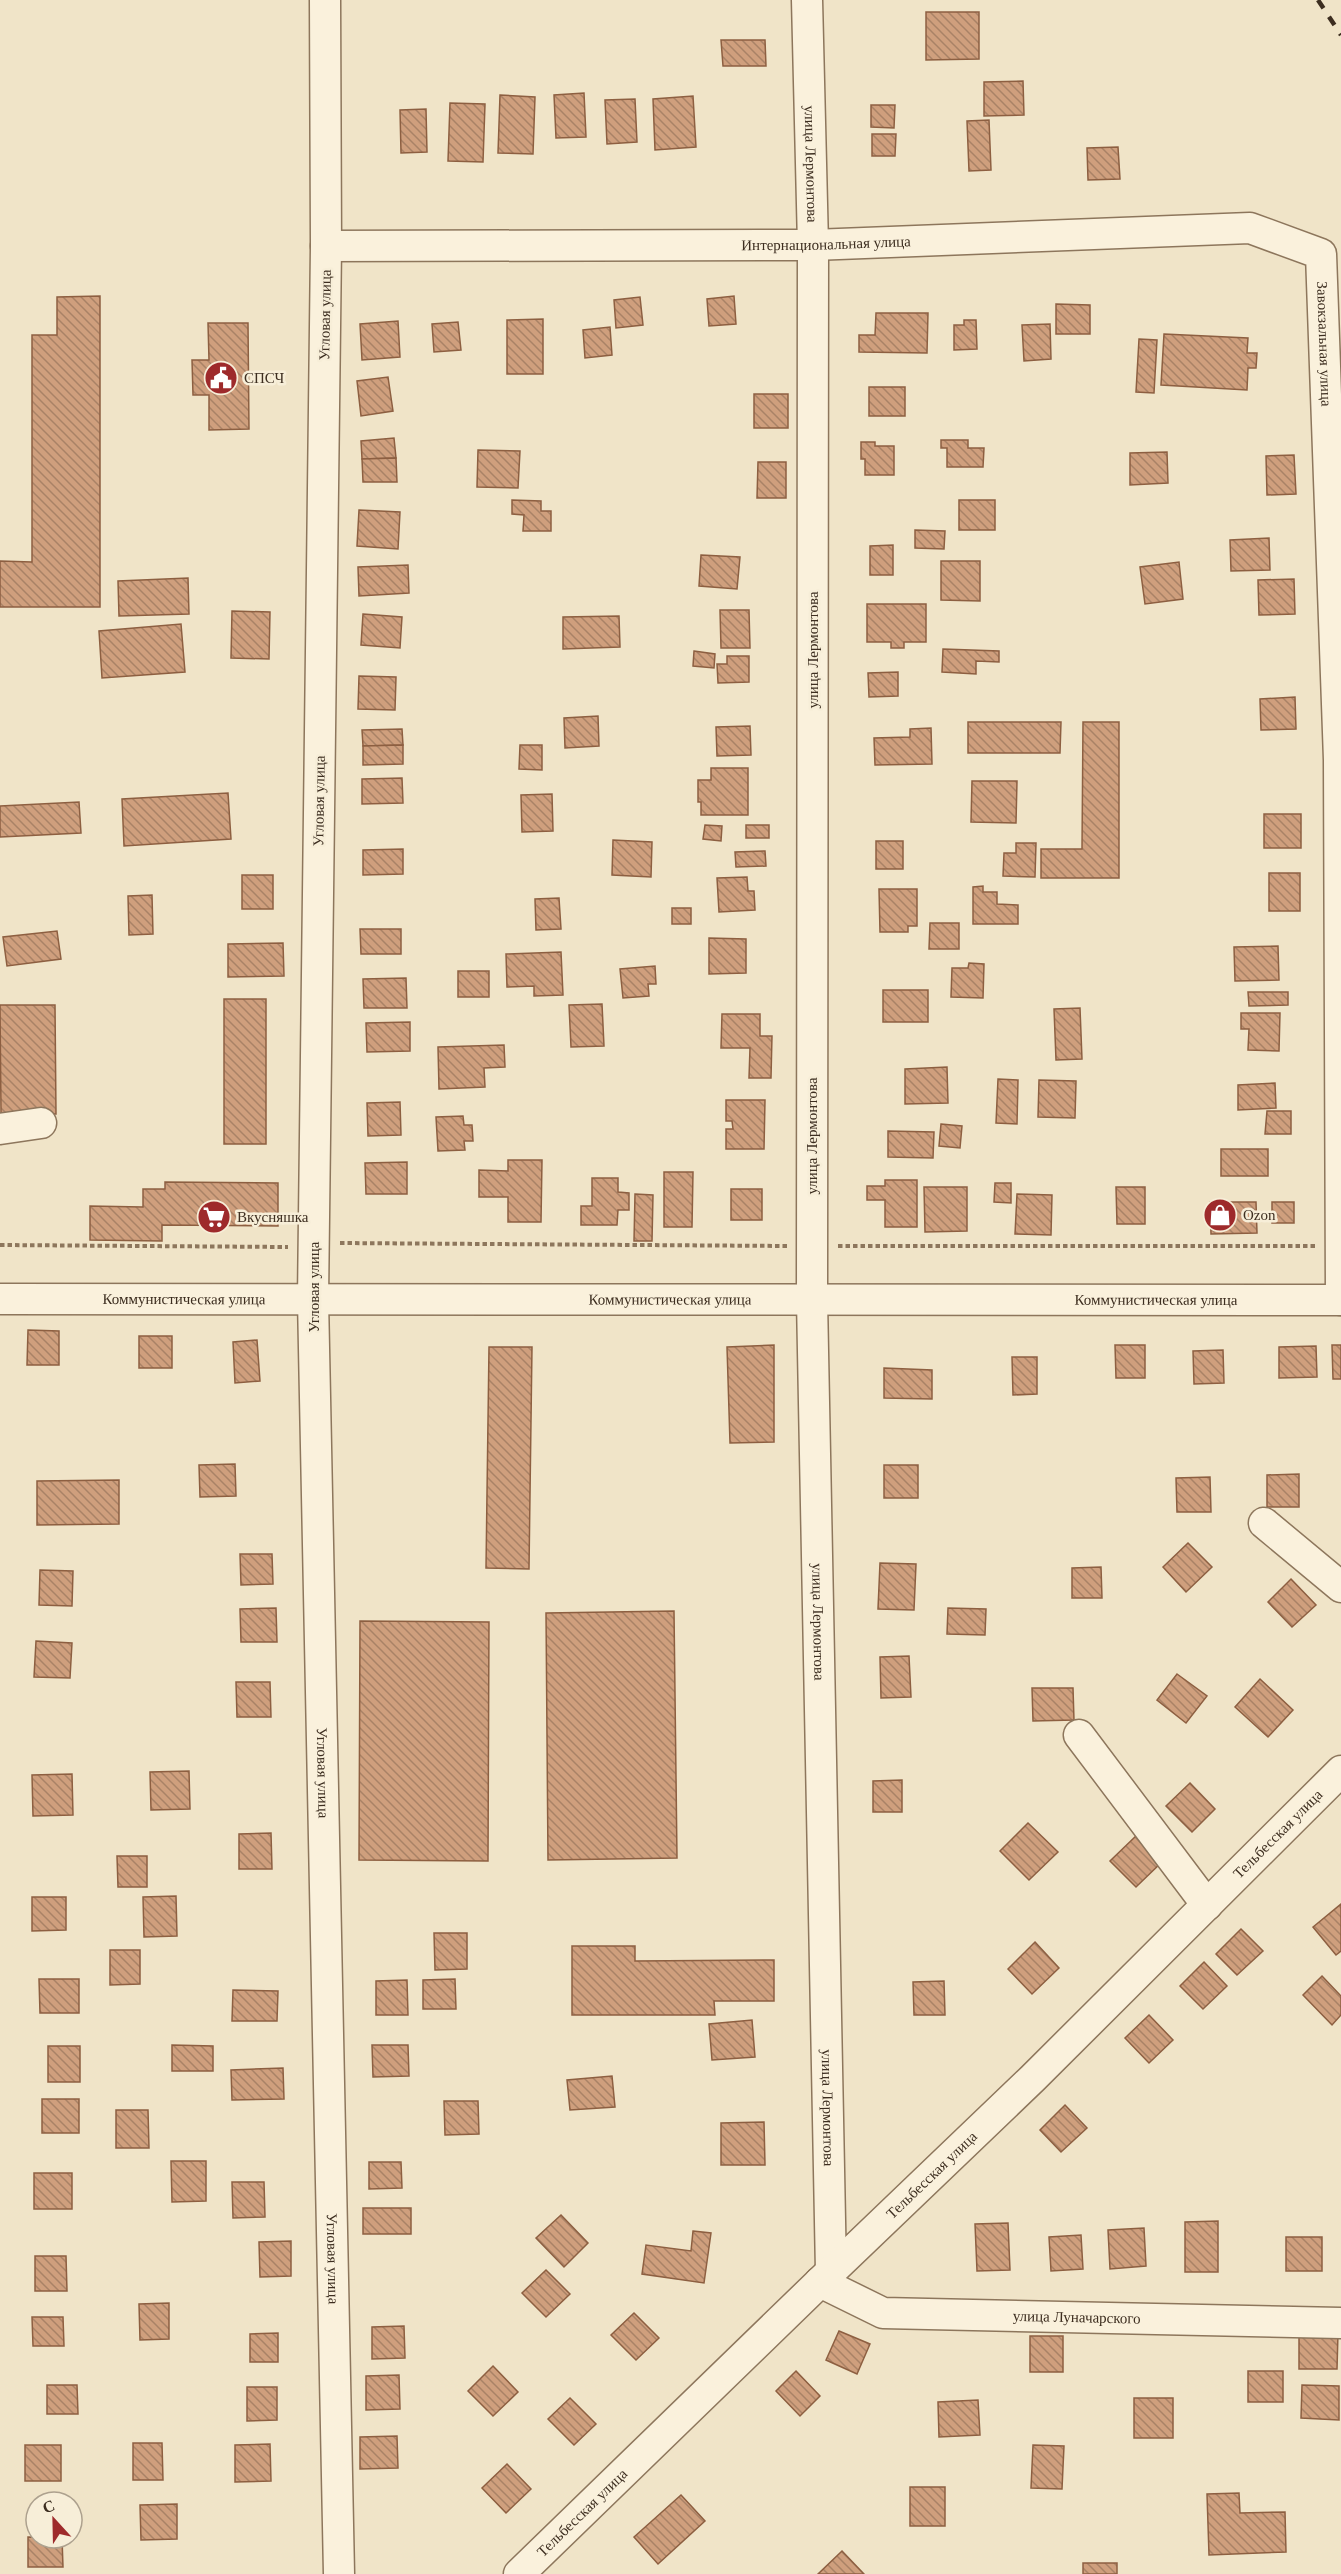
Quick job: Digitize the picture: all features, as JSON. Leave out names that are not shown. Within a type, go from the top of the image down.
[{"type":"street","name":"Угловая улица","points":[[325,0],[326,246],[313,1299],[339,2574]]},
{"type":"street","name":"улица Лермонтова","points":[[807,0],[813,245],[812,1299],[825,2277]]},
{"type":"street","name":"Интернациональная улица","points":[[326,246],[813,245],[1250,228],[1322,254]]},
{"type":"street","name":"Завокзальная улица","points":[[1322,254],[1339,760],[1341,1300]]},
{"type":"street","points":[[0,1129],[41,1124]]},
{"type":"street","name":"Коммунистическая улица","points":[[0,1299],[1341,1300]]},
{"type":"street","points":[[1264,1523],[1341,1587]]},
{"type":"street","points":[[1079,1735],[1207,1905]]},
{"type":"street","name":"Тельбесская улица","points":[[519,2574],[1033,2078],[1341,1771]]},
{"type":"street","name":"улица Луначарского","points":[[825,2277],[882,2313],[1341,2323]]},
{"type":"path","points":[[0,1245],[301,1247],[314,1242],[812,1246],[1341,1246]]},
{"type":"building","points":[[926,12],[979,12],[979,59],[926,60]]},
{"type":"building","points":[[721,40],[765,40],[766,66],[723,66]]},
{"type":"building","points":[[1023,81],[1024,115],[984,116],[984,82]]},
{"type":"building","points":[[584,93],[586,137],[556,138],[554,95]]},
{"type":"building","points":[[500,95],[535,97],[533,154],[498,153]]},
{"type":"building","points":[[693,96],[696,147],[655,150],[653,99]]},
{"type":"building","points":[[635,99],[637,142],[607,144],[605,100]]},
{"type":"building","points":[[450,103],[485,104],[483,162],[448,161]]},
{"type":"building","points":[[871,105],[895,105],[894,128],[871,127]]},
{"type":"building","points":[[426,109],[427,152],[401,153],[400,110]]},
{"type":"building","points":[[989,120],[991,170],[969,171],[967,121]]},
{"type":"building","points":[[872,134],[896,134],[895,156],[872,156]]},
{"type":"building","points":[[1118,147],[1120,179],[1088,180],[1087,148]]},
{"type":"building","points":[[100,296],[100,607],[0,607],[0,561],[32,562],[32,335],[57,335],[57,297]]},
{"type":"building","points":[[734,296],[736,324],[709,326],[707,299]]},
{"type":"building","points":[[640,297],[643,325],[616,328],[614,300]]},
{"type":"building","points":[[1056,304],[1090,305],[1090,334],[1056,334]]},
{"type":"building","points":[[876,313],[928,313],[927,353],[859,352],[859,335],[875,335]]},
{"type":"building","points":[[543,319],[543,374],[507,374],[507,320]]},
{"type":"building","points":[[964,320],[976,320],[977,349],[954,350],[954,325],[964,325]]},
{"type":"building","points":[[398,321],[400,357],[362,360],[360,324]]},
{"type":"building","points":[[458,322],[461,350],[434,352],[432,324]]},
{"type":"building","name":"СПСЧ","points":[[208,323],[248,323],[249,429],[209,430],[209,395],[193,395],[192,360],[209,360]]},
{"type":"building","points":[[1050,324],[1051,359],[1024,361],[1022,325]]},
{"type":"building","points":[[610,327],[612,355],[585,358],[583,330]]},
{"type":"building","points":[[1164,334],[1248,338],[1247,353],[1257,353],[1256,368],[1248,368],[1247,390],[1161,385]]},
{"type":"building","points":[[1139,339],[1157,340],[1154,393],[1136,392]]},
{"type":"building","points":[[388,377],[393,411],[361,416],[357,381]]},
{"type":"building","points":[[869,387],[905,387],[905,416],[869,416]]},
{"type":"building","points":[[754,394],[788,394],[788,428],[754,428]]},
{"type":"building","points":[[394,438],[396,458],[362,459],[361,441]]},
{"type":"building","points":[[941,440],[968,440],[968,448],[984,448],[983,467],[947,467],[947,448],[941,448]]},
{"type":"building","points":[[861,442],[875,442],[875,446],[894,446],[894,475],[865,475],[865,459],[861,459]]},
{"type":"building","points":[[478,450],[520,451],[518,488],[477,487]]},
{"type":"building","points":[[1167,452],[1168,483],[1130,485],[1130,453]]},
{"type":"building","points":[[1294,455],[1296,494],[1267,495],[1266,456]]},
{"type":"building","points":[[396,458],[397,482],[363,482],[362,459]]},
{"type":"building","points":[[758,462],[786,462],[786,498],[757,498]]},
{"type":"building","points":[[512,500],[541,501],[541,511],[551,511],[551,531],[523,531],[524,515],[512,514]]},
{"type":"building","points":[[959,500],[995,500],[995,530],[959,530]]},
{"type":"building","points":[[359,510],[400,512],[398,549],[357,546]]},
{"type":"building","points":[[915,530],[945,531],[944,549],[915,548]]},
{"type":"building","points":[[1269,538],[1270,570],[1231,571],[1230,540]]},
{"type":"building","points":[[893,545],[893,575],[870,575],[870,546]]},
{"type":"building","points":[[701,555],[740,557],[737,589],[699,586]]},
{"type":"building","points":[[941,561],[980,561],[980,601],[941,600]]},
{"type":"building","points":[[1179,562],[1183,599],[1145,604],[1140,567]]},
{"type":"building","points":[[408,565],[409,593],[359,596],[358,567]]},
{"type":"building","points":[[188,578],[189,614],[119,616],[118,581]]},
{"type":"building","points":[[1294,579],[1295,614],[1259,615],[1258,580]]},
{"type":"building","points":[[867,604],[926,604],[926,642],[904,642],[904,648],[891,648],[891,642],[867,642]]},
{"type":"building","points":[[720,610],[749,610],[750,648],[721,648]]},
{"type":"building","points":[[232,611],[270,612],[269,659],[231,658]]},
{"type":"building","points":[[363,614],[402,617],[400,648],[361,645]]},
{"type":"building","points":[[619,616],[620,647],[563,649],[563,617]]},
{"type":"building","points":[[181,624],[185,672],[102,678],[99,631]]},
{"type":"building","points":[[943,649],[999,651],[999,662],[976,661],[976,674],[942,672]]},
{"type":"building","points":[[694,651],[715,654],[714,668],[693,666]]},
{"type":"building","points":[[727,656],[749,656],[749,682],[718,683],[717,664],[727,664]]},
{"type":"building","points":[[898,672],[898,696],[869,697],[868,673]]},
{"type":"building","points":[[359,676],[396,677],[395,710],[358,709]]},
{"type":"building","points":[[1295,697],[1296,729],[1261,730],[1260,699]]},
{"type":"building","points":[[598,716],[599,746],[565,748],[564,718]]},
{"type":"building","points":[[968,722],[1061,722],[1060,753],[968,753]]},
{"type":"building","points":[[1083,722],[1119,722],[1119,878],[1041,878],[1041,849],[1082,849]]},
{"type":"building","points":[[750,726],[751,755],[717,756],[716,727]]},
{"type":"building","points":[[931,728],[932,764],[875,765],[874,738],[910,737],[910,729]]},
{"type":"building","points":[[402,729],[403,745],[363,746],[362,730]]},
{"type":"building","points":[[403,745],[403,764],[363,765],[363,746]]},
{"type":"building","points":[[520,745],[542,745],[542,770],[519,769]]},
{"type":"building","points":[[711,768],[748,768],[748,815],[701,815],[701,802],[698,802],[698,780],[711,780]]},
{"type":"building","points":[[402,778],[403,803],[362,804],[362,779]]},
{"type":"building","points":[[972,781],[1017,781],[1016,823],[971,822]]},
{"type":"building","points":[[228,793],[231,839],[124,846],[122,799]]},
{"type":"building","points":[[552,794],[553,831],[522,832],[521,795]]},
{"type":"building","points":[[79,802],[81,833],[0,837],[0,806]]},
{"type":"building","points":[[1264,814],[1301,814],[1301,848],[1264,848]]},
{"type":"building","points":[[705,825],[722,826],[721,841],[703,839]]},
{"type":"building","points":[[746,825],[769,825],[769,838],[746,838]]},
{"type":"building","points":[[613,840],[652,842],[651,877],[612,875]]},
{"type":"building","points":[[876,841],[903,841],[903,869],[876,869]]},
{"type":"building","points":[[1016,843],[1036,843],[1035,877],[1003,876],[1004,853],[1016,853]]},
{"type":"building","points":[[403,849],[403,874],[363,875],[363,850]]},
{"type":"building","points":[[765,851],[766,866],[736,867],[735,852]]},
{"type":"building","points":[[1269,873],[1300,873],[1300,911],[1269,911]]},
{"type":"building","points":[[242,875],[273,875],[273,909],[242,909]]},
{"type":"building","points":[[747,877],[748,891],[754,891],[755,910],[719,912],[717,878]]},
{"type":"building","points":[[983,886],[983,892],[997,892],[997,904],[1018,905],[1018,924],[973,924],[973,887]]},
{"type":"building","points":[[879,889],[917,889],[917,926],[908,926],[908,932],[880,932]]},
{"type":"building","points":[[152,895],[153,934],[129,935],[128,896]]},
{"type":"building","points":[[559,898],[561,929],[536,930],[535,899]]},
{"type":"building","points":[[672,908],[691,908],[691,924],[672,924]]},
{"type":"building","points":[[930,923],[959,923],[959,949],[929,949]]},
{"type":"building","points":[[360,929],[401,929],[401,954],[361,954]]},
{"type":"building","points":[[57,931],[61,959],[7,966],[3,937]]},
{"type":"building","points":[[709,938],[746,939],[746,973],[709,974]]},
{"type":"building","points":[[283,943],[284,976],[228,977],[228,944]]},
{"type":"building","points":[[1278,946],[1279,980],[1235,981],[1234,947]]},
{"type":"building","points":[[561,952],[563,995],[534,996],[534,986],[507,987],[506,954]]},
{"type":"building","points":[[969,963],[984,964],[983,998],[951,997],[952,968],[968,968]]},
{"type":"building","points":[[655,966],[656,984],[648,984],[649,996],[623,998],[620,969]]},
{"type":"building","points":[[458,971],[489,971],[489,997],[458,997]]},
{"type":"building","points":[[406,978],[407,1008],[364,1008],[363,979]]},
{"type":"building","points":[[883,990],[928,990],[928,1022],[883,1022]]},
{"type":"building","points":[[1248,992],[1288,992],[1288,1005],[1249,1006]]},
{"type":"building","points":[[224,999],[266,999],[266,1144],[224,1144]]},
{"type":"building","points":[[602,1004],[604,1046],[571,1047],[569,1005]]},
{"type":"building","points":[[0,1005],[55,1005],[56,1114],[1,1114]]},
{"type":"building","points":[[1080,1008],[1082,1059],[1056,1060],[1054,1009]]},
{"type":"building","points":[[1241,1013],[1280,1013],[1279,1051],[1248,1050],[1249,1029],[1241,1029]]},
{"type":"building","points":[[722,1014],[760,1014],[760,1036],[772,1036],[771,1078],[749,1078],[750,1048],[721,1048]]},
{"type":"building","points":[[410,1022],[410,1051],[367,1052],[366,1023]]},
{"type":"building","points":[[504,1045],[505,1067],[484,1068],[485,1087],[439,1089],[438,1047]]},
{"type":"building","points":[[947,1067],[948,1103],[905,1104],[905,1069]]},
{"type":"building","points":[[998,1079],[1018,1080],[1017,1124],[996,1123]]},
{"type":"building","points":[[1039,1080],[1076,1081],[1075,1118],[1038,1117]]},
{"type":"building","points":[[1275,1083],[1276,1108],[1238,1110],[1238,1085]]},
{"type":"building","points":[[726,1100],[765,1100],[764,1149],[726,1149],[726,1129],[733,1129],[732,1121],[726,1121]]},
{"type":"building","points":[[400,1102],[401,1135],[368,1136],[367,1103]]},
{"type":"building","points":[[1267,1111],[1291,1111],[1291,1134],[1265,1134]]},
{"type":"building","points":[[463,1116],[464,1125],[472,1125],[473,1141],[464,1141],[465,1150],[438,1151],[436,1117]]},
{"type":"building","points":[[941,1124],[962,1126],[960,1148],[939,1146]]},
{"type":"building","points":[[888,1131],[934,1132],[933,1158],[888,1157]]},
{"type":"building","points":[[1221,1149],[1268,1149],[1268,1176],[1221,1176]]},
{"type":"building","points":[[508,1160],[542,1160],[541,1222],[508,1222],[508,1197],[479,1197],[479,1170],[508,1171]]},
{"type":"building","points":[[407,1162],[407,1194],[366,1194],[365,1163]]},
{"type":"building","points":[[664,1172],[693,1172],[692,1227],[664,1227]]},
{"type":"building","points":[[592,1178],[618,1178],[618,1192],[629,1193],[629,1210],[618,1210],[617,1225],[581,1225],[581,1206],[592,1206]]},
{"type":"building","points":[[885,1180],[917,1180],[917,1227],[885,1227],[885,1200],[867,1200],[867,1186],[885,1186]]},
{"type":"building","points":[[165,1182],[278,1183],[278,1226],[162,1225],[162,1241],[90,1240],[90,1206],[143,1207],[143,1189],[165,1189]]},
{"type":"building","points":[[995,1183],[1011,1183],[1011,1203],[994,1202]]},
{"type":"building","points":[[924,1187],[967,1187],[967,1231],[925,1232]]},
{"type":"building","points":[[1116,1187],[1145,1187],[1145,1224],[1117,1224]]},
{"type":"building","points":[[731,1189],[762,1189],[762,1220],[731,1220]]},
{"type":"building","points":[[635,1194],[653,1195],[652,1241],[634,1241]]},
{"type":"building","points":[[1017,1194],[1052,1195],[1051,1235],[1015,1234]]},
{"type":"building","points":[[1210,1202],[1256,1202],[1257,1233],[1211,1234]]},
{"type":"building","points":[[1272,1202],[1294,1202],[1294,1223],[1272,1223]]},
{"type":"building","points":[[28,1330],[59,1331],[59,1365],[27,1365]]},
{"type":"building","points":[[139,1336],[172,1336],[172,1368],[139,1368]]},
{"type":"building","points":[[257,1340],[260,1381],[235,1383],[233,1342]]},
{"type":"building","points":[[774,1345],[774,1442],[730,1443],[727,1347]]},
{"type":"building","points":[[1115,1345],[1145,1345],[1145,1378],[1116,1378]]},
{"type":"building","points":[[1332,1345],[1341,1345],[1341,1379],[1333,1379]]},
{"type":"building","points":[[1316,1346],[1317,1377],[1279,1378],[1279,1347]]},
{"type":"building","points":[[489,1347],[532,1347],[529,1569],[486,1568]]},
{"type":"building","points":[[1223,1350],[1224,1383],[1194,1384],[1193,1351]]},
{"type":"building","points":[[1012,1357],[1037,1357],[1037,1394],[1013,1395]]},
{"type":"building","points":[[884,1368],[932,1370],[932,1399],[884,1398]]},
{"type":"building","points":[[235,1464],[236,1496],[200,1497],[199,1465]]},
{"type":"building","points":[[884,1465],[918,1465],[918,1498],[884,1498]]},
{"type":"building","points":[[1299,1474],[1299,1507],[1267,1507],[1267,1475]]},
{"type":"building","points":[[1210,1477],[1211,1512],[1177,1512],[1176,1478]]},
{"type":"building","points":[[119,1480],[119,1524],[37,1525],[37,1481]]},
{"type":"building","points":[[1188,1543],[1212,1567],[1186,1592],[1163,1567]]},
{"type":"building","points":[[240,1554],[272,1554],[273,1584],[241,1585]]},
{"type":"building","points":[[880,1563],[916,1564],[914,1610],[878,1609]]},
{"type":"building","points":[[1101,1567],[1102,1598],[1072,1598],[1072,1568]]},
{"type":"building","points":[[40,1570],[73,1571],[72,1606],[39,1605]]},
{"type":"building","points":[[1291,1579],[1316,1605],[1292,1627],[1268,1602]]},
{"type":"building","points":[[276,1608],[277,1642],[241,1642],[240,1609]]},
{"type":"building","points":[[948,1608],[986,1609],[985,1635],[947,1634]]},
{"type":"building","points":[[674,1611],[677,1858],[548,1860],[546,1613]]},
{"type":"building","points":[[360,1621],[489,1622],[488,1861],[359,1860]]},
{"type":"building","points":[[36,1641],[72,1643],[70,1678],[34,1677]]},
{"type":"building","points":[[909,1656],[911,1697],[881,1698],[880,1657]]},
{"type":"building","points":[[1177,1674],[1207,1696],[1186,1723],[1157,1700]]},
{"type":"building","points":[[1260,1679],[1293,1710],[1268,1737],[1235,1707]]},
{"type":"building","points":[[236,1682],[270,1682],[271,1717],[237,1717]]},
{"type":"building","points":[[1032,1688],[1073,1688],[1074,1720],[1033,1721]]},
{"type":"building","points":[[189,1771],[190,1809],[151,1810],[150,1772]]},
{"type":"building","points":[[72,1774],[73,1815],[33,1816],[32,1775]]},
{"type":"building","points":[[902,1780],[902,1812],[873,1812],[873,1781]]},
{"type":"building","points":[[1190,1783],[1215,1809],[1192,1832],[1166,1806]]},
{"type":"building","points":[[1028,1823],[1058,1852],[1029,1880],[1000,1851]]},
{"type":"building","points":[[271,1833],[272,1869],[239,1869],[239,1834]]},
{"type":"building","points":[[1138,1834],[1164,1860],[1136,1887],[1110,1861]]},
{"type":"building","points":[[117,1856],[147,1856],[147,1887],[118,1887]]},
{"type":"building","points":[[176,1896],[177,1936],[144,1937],[143,1897]]},
{"type":"building","points":[[32,1897],[66,1897],[66,1930],[32,1931]]},
{"type":"building","points":[[1341,1904],[1341,1951],[1336,1955],[1313,1927]]},
{"type":"building","points":[[1241,1929],[1263,1951],[1237,1975],[1216,1954]]},
{"type":"building","points":[[434,1933],[467,1933],[467,1969],[435,1970]]},
{"type":"building","points":[[1035,1942],[1059,1968],[1032,1994],[1008,1969]]},
{"type":"building","points":[[572,1946],[635,1946],[635,1961],[774,1960],[774,2001],[714,2001],[715,2015],[572,2015]]},
{"type":"building","points":[[110,1950],[140,1950],[140,1984],[110,1985]]},
{"type":"building","points":[[1204,1962],[1227,1986],[1203,2009],[1180,1986]]},
{"type":"building","points":[[1322,1976],[1341,1996],[1341,2015],[1332,2025],[1303,1995]]},
{"type":"building","points":[[39,1979],[79,1979],[79,2013],[40,2013]]},
{"type":"building","points":[[455,1979],[456,2009],[423,2009],[423,1980]]},
{"type":"building","points":[[407,1980],[408,2015],[376,2015],[376,1981]]},
{"type":"building","points":[[944,1981],[945,2015],[914,2015],[913,1982]]},
{"type":"building","points":[[233,1990],[278,1991],[277,2021],[232,2021]]},
{"type":"building","points":[[1149,2015],[1173,2040],[1149,2063],[1125,2038]]},
{"type":"building","points":[[752,2020],[755,2057],[712,2060],[709,2024]]},
{"type":"building","points":[[172,2045],[213,2046],[213,2071],[172,2071]]},
{"type":"building","points":[[372,2045],[408,2045],[409,2076],[373,2077]]},
{"type":"building","points":[[48,2046],[80,2046],[80,2082],[48,2082]]},
{"type":"building","points":[[283,2068],[284,2099],[232,2100],[231,2070]]},
{"type":"building","points":[[612,2076],[615,2107],[570,2110],[567,2080]]},
{"type":"building","points":[[42,2099],[79,2099],[79,2133],[42,2133]]},
{"type":"building","points":[[444,2101],[478,2101],[479,2134],[445,2135]]},
{"type":"building","points":[[1065,2105],[1087,2128],[1061,2152],[1040,2130]]},
{"type":"building","points":[[116,2110],[148,2110],[149,2148],[116,2148]]},
{"type":"building","points":[[764,2122],[765,2165],[721,2165],[721,2123]]},
{"type":"building","points":[[171,2161],[206,2161],[206,2201],[172,2202]]},
{"type":"building","points":[[369,2162],[401,2162],[402,2188],[369,2189]]},
{"type":"building","points":[[34,2173],[72,2173],[72,2209],[34,2209]]},
{"type":"building","points":[[232,2182],[264,2182],[265,2217],[233,2218]]},
{"type":"building","points":[[363,2208],[411,2208],[411,2234],[363,2234]]},
{"type":"building","points":[[561,2215],[588,2243],[564,2267],[536,2238]]},
{"type":"building","points":[[1218,2221],[1218,2272],[1185,2272],[1185,2222]]},
{"type":"building","points":[[1008,2223],[1010,2270],[977,2271],[975,2224]]},
{"type":"building","points":[[1144,2228],[1146,2266],[1110,2269],[1108,2230]]},
{"type":"building","points":[[693,2231],[711,2233],[704,2283],[642,2274],[646,2245],[691,2251]]},
{"type":"building","points":[[1081,2235],[1083,2269],[1051,2271],[1049,2237]]},
{"type":"building","points":[[1286,2237],[1322,2237],[1322,2271],[1286,2271]]},
{"type":"building","points":[[291,2241],[291,2276],[260,2277],[259,2242]]},
{"type":"building","points":[[35,2256],[66,2256],[67,2291],[35,2291]]},
{"type":"building","points":[[546,2270],[570,2294],[546,2317],[522,2293]]},
{"type":"building","points":[[169,2303],[169,2339],[140,2340],[139,2304]]},
{"type":"building","points":[[634,2313],[659,2338],[636,2360],[611,2335]]},
{"type":"building","points":[[32,2317],[63,2317],[64,2346],[33,2346]]},
{"type":"building","points":[[404,2326],[405,2358],[372,2359],[372,2327]]},
{"type":"building","points":[[839,2331],[870,2344],[857,2374],[826,2360]]},
{"type":"building","points":[[278,2333],[278,2362],[250,2362],[250,2334]]},
{"type":"building","points":[[1299,2333],[1338,2333],[1337,2369],[1299,2369]]},
{"type":"building","points":[[1030,2336],[1063,2336],[1063,2372],[1030,2372]]},
{"type":"building","points":[[493,2366],[518,2392],[493,2416],[468,2391]]},
{"type":"building","points":[[796,2371],[820,2396],[800,2416],[776,2391]]},
{"type":"building","points":[[1248,2371],[1283,2371],[1283,2402],[1248,2402]]},
{"type":"building","points":[[399,2375],[400,2409],[366,2410],[366,2376]]},
{"type":"building","points":[[47,2385],[77,2385],[78,2414],[47,2414]]},
{"type":"building","points":[[1302,2385],[1339,2386],[1339,2420],[1301,2418]]},
{"type":"building","points":[[247,2387],[277,2387],[277,2420],[247,2421]]},
{"type":"building","points":[[570,2398],[596,2424],[574,2445],[548,2419]]},
{"type":"building","points":[[1134,2398],[1173,2398],[1173,2438],[1134,2438]]},
{"type":"building","points":[[978,2400],[980,2435],[939,2437],[938,2402]]},
{"type":"building","points":[[397,2436],[398,2468],[360,2469],[360,2437]]},
{"type":"building","points":[[133,2443],[162,2443],[163,2480],[133,2480]]},
{"type":"building","points":[[270,2444],[271,2481],[235,2482],[235,2445]]},
{"type":"building","points":[[25,2445],[61,2445],[61,2481],[25,2481]]},
{"type":"building","points":[[1033,2445],[1064,2446],[1062,2489],[1031,2488]]},
{"type":"building","points":[[507,2464],[531,2489],[506,2513],[482,2488]]},
{"type":"building","points":[[910,2487],[945,2487],[945,2526],[910,2526]]},
{"type":"building","points":[[1239,2493],[1240,2513],[1285,2512],[1286,2552],[1209,2555],[1207,2494]]},
{"type":"building","points":[[681,2495],[705,2521],[658,2564],[634,2537]]},
{"type":"building","points":[[177,2504],[177,2539],[141,2540],[140,2505]]},
{"type":"building","points":[[28,2550],[62,2550],[63,2567],[28,2567]]},
{"type":"building","points":[[842,2551],[864,2574],[818,2574]]},
{"type":"building","points":[[1083,2563],[1117,2563],[1117,2574],[1083,2574]]},
{"type":"railway","points":[[1318,0],[1341,35]]},
{"type":"place","name":"СПСЧ","points":[[221,378]]},
{"type":"place","name":"Ozon","points":[[1220,1215]]},
{"type":"place","name":"Вкусняшка","points":[[214,1217]]}]
